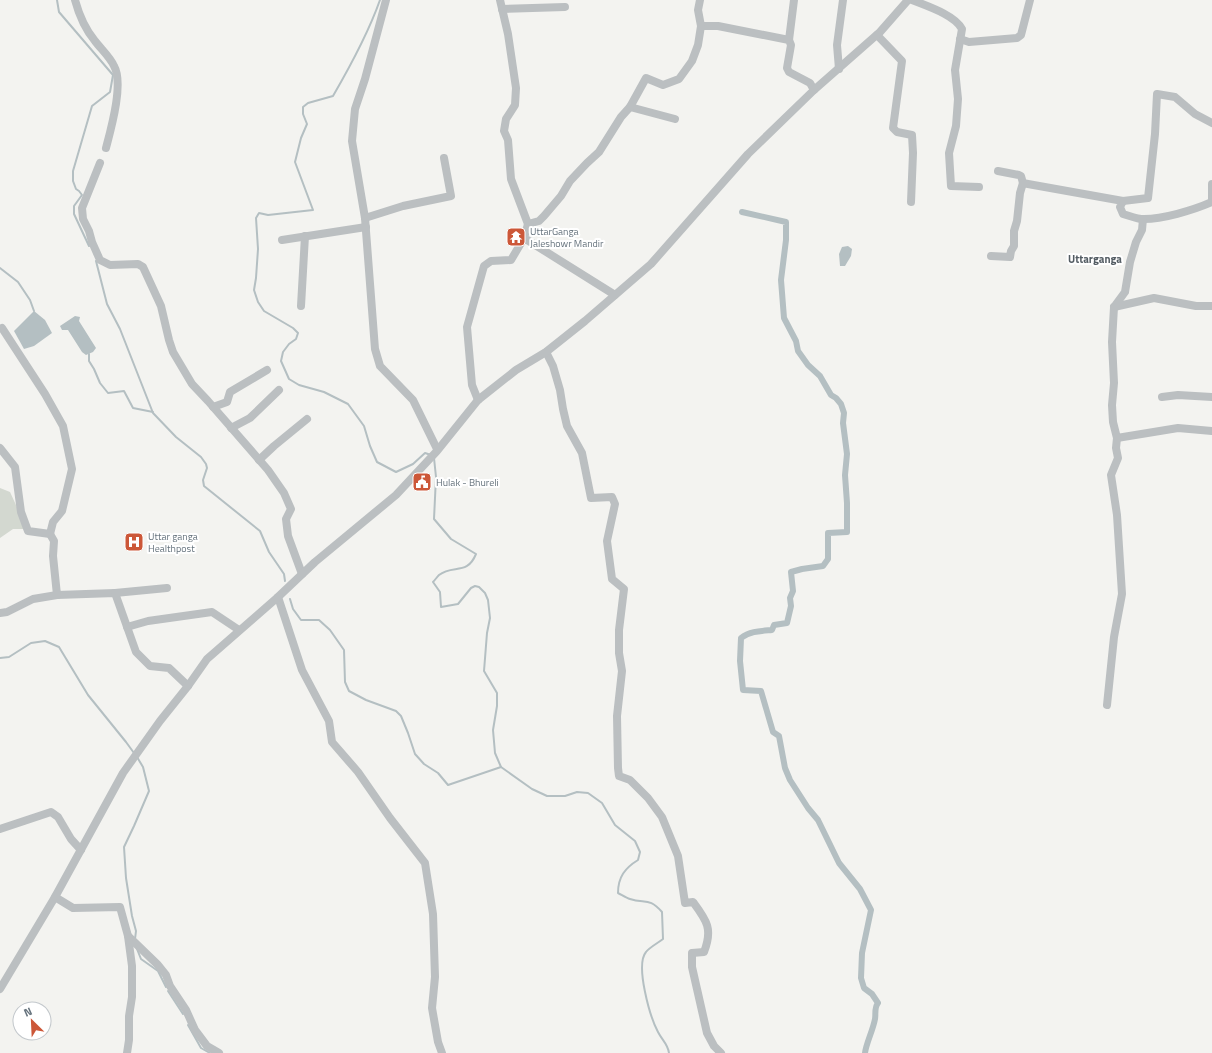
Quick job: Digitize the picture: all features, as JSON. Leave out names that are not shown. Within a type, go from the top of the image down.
[{"type":"street","points":[[75,0],[79,15],[86,28],[94,41],[115,66],[118,86],[113,122],[106,148]]},
{"type":"street","points":[[386,0],[365,79],[355,109],[352,142],[365,218],[375,349],[380,366],[413,400],[437,450]]},
{"type":"street","points":[[478,400],[472,385],[467,326],[484,266],[491,261],[511,260],[524,238],[528,224],[510,179],[508,140],[504,131],[506,119],[515,105],[516,88],[508,34],[500,0]]},
{"type":"street","points":[[528,224],[539,221],[544,216],[561,196],[570,181],[599,152],[614,126],[630,107],[646,78],[663,85],[678,79],[694,56],[698,45],[701,26],[698,10],[700,0]]},
{"type":"street","points":[[794,0],[789,40],[791,45],[787,68],[789,72],[810,83],[814,90]]},
{"type":"street","points":[[839,69],[837,45],[843,0]]},
{"type":"street","points":[[0,989],[56,896],[123,773],[207,659],[302,574],[396,495],[437,450],[478,400],[516,370],[546,352],[652,264],[748,154],[814,90],[877,35],[908,0]]},
{"type":"street","points":[[912,0],[938,11],[959,24],[962,29],[955,70],[958,99],[956,126],[949,153],[951,186],[979,187]]},
{"type":"street","points":[[960,39],[969,42],[1018,38],[1021,35],[1030,0]]},
{"type":"street","points":[[502,9],[564,7]]},
{"type":"street","points":[[701,26],[718,26],[789,40]]},
{"type":"street","points":[[877,35],[902,61],[893,128],[897,132],[912,135],[914,153],[911,202]]},
{"type":"street","points":[[1023,183],[1123,201],[1148,198],[1158,94],[1174,97],[1195,114],[1212,123]]},
{"type":"street","points":[[630,107],[675,119]]},
{"type":"street","points":[[365,218],[403,206],[451,196],[444,158]]},
{"type":"street","points":[[100,163],[82,208],[82,219],[100,260],[110,266],[138,264],[143,267],[161,306],[173,352],[192,384],[259,460],[284,492],[291,508],[286,519],[288,536],[302,574]]},
{"type":"street","points":[[991,256],[1010,257],[1014,246],[1014,231],[1018,221],[1020,193],[1023,183],[1020,175],[998,171]]},
{"type":"street","points":[[1123,201],[1120,207],[1123,214],[1144,219],[1184,212],[1212,202],[1212,184]]},
{"type":"street","points":[[1106,705],[1114,637],[1122,594],[1117,515],[1111,475],[1118,458],[1116,448],[1117,438],[1113,422],[1112,405],[1114,383],[1112,342],[1114,307],[1125,292],[1130,262],[1136,242],[1142,230],[1144,219]]},
{"type":"street","points":[[282,240],[366,227]]},
{"type":"street","points":[[301,306],[305,236]]},
{"type":"street","points":[[524,238],[615,295]]},
{"type":"street","points":[[1114,307],[1154,298],[1196,306],[1212,306]]},
{"type":"street","points":[[2,328],[45,394],[63,426],[72,469],[62,510],[53,522],[50,534],[54,541],[53,556],[58,595]]},
{"type":"street","points":[[546,352],[553,366],[560,390],[562,409],[567,426],[582,453],[591,498],[612,497],[615,504],[606,541],[612,579],[624,589],[619,630],[619,653],[622,671],[617,716],[619,776],[630,780],[648,798],[662,817],[678,856],[685,902],[693,902],[708,925],[709,941],[704,952],[692,953],[692,967],[707,1033],[714,1046],[720,1053]]},
{"type":"street","points":[[213,407],[227,402],[230,392],[267,370]]},
{"type":"street","points":[[231,428],[250,418],[279,390]]},
{"type":"street","points":[[1162,397],[1178,395],[1212,397]]},
{"type":"street","points":[[259,460],[307,419]]},
{"type":"street","points":[[1117,438],[1178,428],[1212,431]]},
{"type":"street","points":[[0,448],[15,467],[21,512],[28,531],[50,534]]},
{"type":"street","points":[[0,613],[7,612],[33,599],[58,595],[115,593],[167,588]]},
{"type":"street","points":[[115,593],[136,652],[150,666],[169,668],[188,686]]},
{"type":"street","points":[[280,594],[302,670],[329,721],[332,742],[358,772],[390,818],[425,863],[433,914],[435,977],[432,1008],[438,1042],[442,1053]]},
{"type":"street","points":[[128,627],[148,621],[212,612],[239,630]]},
{"type":"street","points":[[0,829],[51,812],[58,817],[70,840],[81,850]]},
{"type":"street","points":[[56,896],[73,908],[120,906],[128,936],[132,966],[132,997],[129,1016],[129,1040],[127,1053]]},
{"type":"street","points":[[128,936],[158,965],[166,975],[170,986],[186,1010],[195,1030],[206,1046],[219,1053]]},
{"type":"shaded area","points":[[848,246],[852,249],[851,256],[845,266],[840,266],[839,254],[842,247]]},
{"type":"shaded area","points":[[34,311],[45,320],[52,333],[34,346],[24,349],[14,331]]},
{"type":"shaded area","points":[[75,316],[80,317],[79,321],[96,348],[93,352],[86,355],[82,352],[68,330],[62,330],[60,326]]},
{"type":"shaded area","points":[[0,488],[10,492],[27,529],[13,529],[0,538]]},
{"type":"waterway","points":[[57,0],[59,12],[113,75],[110,92],[92,106],[73,171],[73,181],[76,189],[82,195],[74,206],[74,214],[89,246]]},
{"type":"waterway","points":[[380,0],[359,49],[333,96],[308,103],[303,107],[303,114],[307,124],[301,138],[295,162],[313,210],[268,215],[259,213],[256,218],[258,249],[254,290],[258,302],[264,311],[293,328],[298,333],[296,339],[289,344],[283,352],[281,361],[289,379],[299,385],[324,392],[348,404],[364,426],[377,462],[396,472],[413,464],[425,453],[431,455]]},
{"type":"waterway","points":[[742,212],[786,222],[786,240],[781,280],[784,318],[796,341],[798,351],[808,365],[820,376],[831,395],[841,404],[844,413],[843,423],[847,454],[845,475],[847,532],[828,533],[828,559],[823,566],[791,572],[793,591],[790,598],[791,606],[787,623],[774,625],[772,630],[752,633],[741,638],[740,661],[743,690],[761,691],[773,732],[779,736],[785,768],[790,780],[808,808],[818,820],[839,863],[860,889],[871,910],[862,953],[861,978],[864,988],[872,994],[878,1003],[865,1053]]},
{"type":"waterway","points":[[96,261],[107,304],[120,329],[153,413],[176,437],[201,457],[206,464],[207,468],[203,480],[204,486],[260,531],[269,552],[284,574],[285,581]]},
{"type":"waterway","points":[[0,268],[18,282],[30,300],[34,311]]},
{"type":"waterway","points":[[89,354],[89,361],[100,383],[108,393],[124,391],[133,408],[153,412]]},
{"type":"waterway","points":[[434,458],[436,477],[434,519],[451,539],[476,554],[468,565],[459,569],[444,572],[433,582],[440,592],[441,607],[458,604],[471,588],[475,586],[479,587],[485,593],[488,600],[490,618],[487,633],[484,671],[497,693],[497,706],[493,730],[495,753],[501,767],[532,789],[547,796],[565,796],[577,792],[588,793],[602,803],[615,825],[635,841],[640,852],[638,860],[629,866],[623,874],[619,882],[618,893],[630,899],[654,904],[662,912],[663,939],[646,952],[643,959],[642,968],[645,991],[651,1015],[669,1053]]},
{"type":"waterway","points":[[290,599],[293,609],[301,620],[319,620],[330,630],[344,650],[345,682],[349,691],[366,700],[396,711],[401,716],[415,754],[424,764],[438,773],[448,785],[501,767]]},
{"type":"waterway","points":[[0,658],[9,657],[31,643],[45,641],[59,647],[88,695],[134,753]]},
{"type":"waterway","points":[[135,939],[136,931],[126,878],[124,847],[149,791],[143,767],[137,757]]},
{"type":"waterway","points":[[137,949],[141,959],[158,971],[166,987]]},
{"type":"waterway","points":[[168,991],[183,1014]]},
{"type":"waterway","points":[[188,1025],[201,1048],[210,1053]]},
{"type":"place","name":"UttarGanga Jaleshowr Mandir","points":[[516,237]]},
{"type":"place","name":"Hulak - Bhureli","points":[[422,482]]},
{"type":"place","name":"Uttar ganga Healthpost","points":[[134,542]]},
{"type":"district","name":"Uttarganga","points":[[1095,259]]}]
